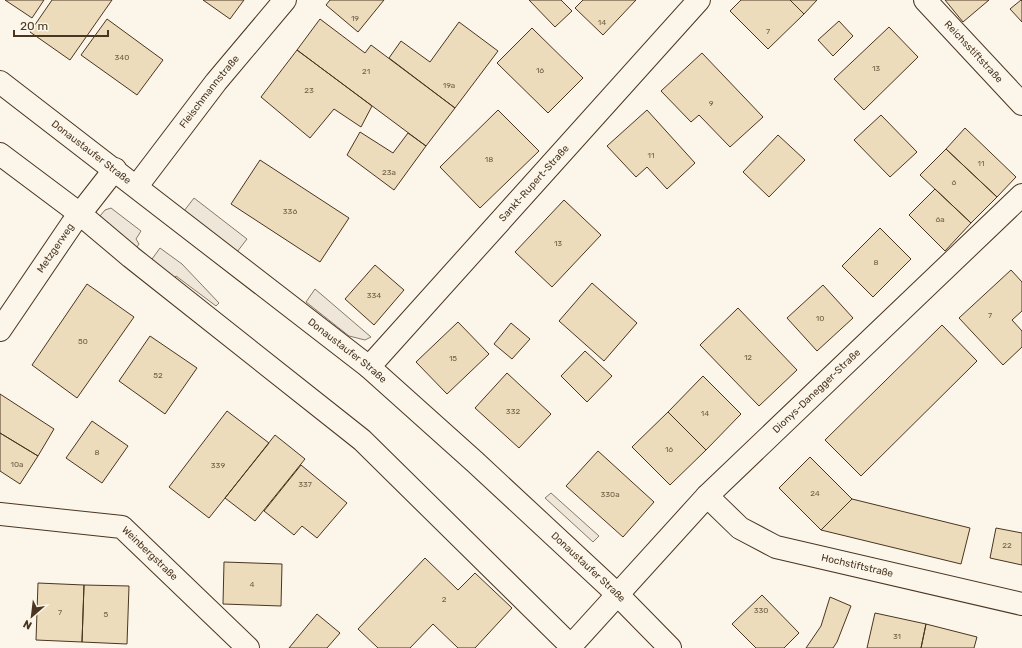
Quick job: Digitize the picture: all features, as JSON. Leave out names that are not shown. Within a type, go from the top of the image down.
[{"type":"street","name":"Fleischmannstraße","points":[[137,186],[216,82],[285,0]]},
{"type":"street","name":"Sankt-Rupert-Straße","points":[[369,367],[699,0]]},
{"type":"street","name":"Reichsstiftstraße","points":[[925,0],[1022,104]]},
{"type":"street","name":"Donaustaufer Straße","points":[[0,82],[115,169],[369,367],[476,462],[617,594],[670,648]]},
{"type":"street","points":[[0,154],[80,214],[131,257],[362,440],[570,647],[617,594]]},
{"type":"street","name":"Metzgerweg","points":[[0,330],[80,214],[115,169]]},
{"type":"street","name":"Dionys-Danegger-Straße","points":[[617,594],[707,496],[1022,195]]},
{"type":"street","name":"Hochstiftstraße","points":[[707,496],[740,528],[776,547],[1022,604]]},
{"type":"street","name":"Weinbergstraße","points":[[0,514],[122,527],[248,648]]},
{"type":"shaded area","points":[[194,198],[247,239],[237,252],[184,211]]},
{"type":"shaded area","points":[[111,208],[141,231],[136,239],[139,244],[132,254],[112,238],[100,216],[105,210]]},
{"type":"shaded area","points":[[160,248],[182,264],[219,303],[216,306],[176,276],[170,283],[147,266]]},
{"type":"shaded area","points":[[315,289],[371,337],[365,340],[349,336],[306,302]]},
{"type":"shaded area","points":[[551,493],[599,536],[593,542],[545,498]]},
{"type":"building","points":[[5,0],[44,0],[32,18]]},
{"type":"building","points":[[52,0],[112,0],[70,60],[30,32]]},
{"type":"building","points":[[203,0],[244,0],[230,19]]},
{"type":"building","points":[[330,0],[384,0],[358,32],[326,5]]},
{"type":"building","points":[[529,0],[561,0],[572,11],[555,27]]},
{"type":"building","points":[[583,0],[636,0],[603,35],[575,8]]},
{"type":"building","points":[[741,0],[790,0],[804,14],[768,49],[730,11]]},
{"type":"building","points":[[790,0],[817,0],[804,14]]},
{"type":"building","points":[[945,0],[989,0],[963,22]]},
{"type":"building","points":[[1021,0],[1022,1],[1022,22],[1010,9]]},
{"type":"building","points":[[107,19],[163,60],[137,95],[81,55]]},
{"type":"building","points":[[320,19],[365,53],[371,45],[455,108],[426,146],[297,50]]},
{"type":"building","points":[[839,21],[853,36],[833,56],[818,40]]},
{"type":"building","points":[[459,22],[498,51],[455,108],[389,58],[401,41],[430,62]]},
{"type":"building","points":[[889,27],[918,57],[864,110],[834,79]]},
{"type":"building","points":[[532,28],[583,78],[548,113],[497,63]]},
{"type":"building","points":[[297,50],[372,106],[361,127],[334,109],[310,138],[261,97]]},
{"type":"building","points":[[702,53],[763,117],[730,147],[699,115],[691,122],[661,91]]},
{"type":"building","points":[[498,110],[539,151],[480,208],[440,167]]},
{"type":"building","points":[[647,110],[695,163],[667,189],[647,167],[636,177],[607,146]]},
{"type":"building","points":[[881,115],[917,152],[890,177],[854,140]]},
{"type":"building","points":[[965,128],[1016,177],[997,197],[946,149]]},
{"type":"building","points":[[360,132],[393,153],[408,133],[426,146],[394,190],[347,155]]},
{"type":"building","points":[[778,135],[805,160],[769,197],[743,172]]},
{"type":"building","points":[[946,149],[997,197],[971,223],[920,175]]},
{"type":"building","points":[[260,160],[349,218],[320,262],[231,204]]},
{"type":"building","points":[[935,189],[971,223],[945,251],[909,215]]},
{"type":"building","points":[[564,200],[601,235],[552,287],[515,252]]},
{"type":"building","points":[[880,228],[911,259],[873,297],[842,266]]},
{"type":"building","points":[[375,265],[404,290],[374,325],[345,299]]},
{"type":"building","points":[[1011,270],[1022,282],[1022,311],[1012,320],[1022,331],[1022,347],[1003,365],[959,318]]},
{"type":"building","points":[[592,283],[637,323],[604,361],[559,321]]},
{"type":"building","points":[[87,284],[134,317],[77,398],[32,365]]},
{"type":"building","points":[[823,285],[853,318],[817,351],[787,318]]},
{"type":"building","points":[[738,308],[797,370],[759,406],[700,345]]},
{"type":"building","points":[[458,322],[489,354],[447,394],[416,362]]},
{"type":"building","points":[[511,323],[530,339],[512,359],[494,344]]},
{"type":"building","points":[[942,325],[977,361],[861,476],[825,440]]},
{"type":"building","points":[[150,336],[197,368],[165,414],[119,381]]},
{"type":"building","points":[[585,351],[612,376],[587,402],[561,376]]},
{"type":"building","points":[[507,373],[551,414],[519,448],[475,408]]},
{"type":"building","points":[[703,376],[741,414],[706,450],[668,412]]},
{"type":"building","points":[[0,394],[54,429],[38,456],[0,433]]},
{"type":"building","points":[[227,411],[269,443],[209,518],[169,487]]},
{"type":"building","points":[[668,412],[706,450],[670,485],[632,447]]},
{"type":"building","points":[[92,421],[128,446],[102,483],[66,458]]},
{"type":"building","points":[[0,433],[38,456],[20,484],[0,471]]},
{"type":"building","points":[[275,435],[305,459],[255,521],[225,498]]},
{"type":"building","points":[[598,451],[654,502],[623,537],[566,486]]},
{"type":"building","points":[[810,457],[852,499],[821,530],[779,488]]},
{"type":"building","points":[[301,465],[347,503],[317,538],[302,526],[294,535],[264,511]]},
{"type":"building","points":[[852,499],[970,528],[961,564],[821,530]]},
{"type":"building","points":[[996,528],[1022,533],[1022,565],[990,558]]},
{"type":"building","points":[[425,558],[458,590],[475,573],[512,608],[475,648],[458,648],[433,624],[410,648],[378,648],[358,629]]},
{"type":"building","points":[[224,562],[282,564],[281,606],[223,604]]},
{"type":"building","points":[[38,583],[84,585],[82,642],[36,640]]},
{"type":"building","points":[[84,585],[129,586],[127,644],[82,642]]},
{"type":"building","points":[[762,595],[799,633],[784,648],[756,648],[732,624]]},
{"type":"building","points":[[830,597],[851,606],[837,642],[833,648],[806,648],[821,626]]},
{"type":"building","points":[[875,613],[926,624],[921,648],[867,648]]},
{"type":"building","points":[[317,614],[340,633],[327,648],[289,648]]},
{"type":"building","points":[[926,624],[977,637],[974,648],[921,648]]}]
